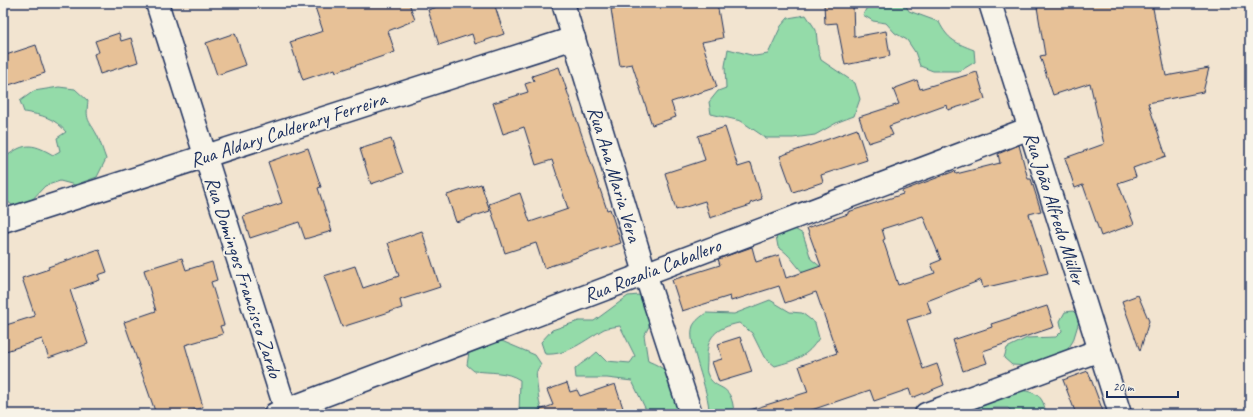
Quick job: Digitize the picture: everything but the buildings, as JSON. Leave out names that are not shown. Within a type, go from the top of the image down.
[{"type":"street","name":"Rua Domingos Francisco Zardo","points":[[157,3],[205,155],[283,413]]},
{"type":"street","name":"Rua Ana Maria Vera","points":[[563,3],[691,414]]},
{"type":"street","name":"Rua João Alfredo Müller","points":[[990,3],[1120,414]]},
{"type":"street","name":"Rua Aldary Calderary Ferreira","points":[[3,221],[205,155],[574,38]]},
{"type":"street","name":"Rua Rozalia Caballero","points":[[283,413],[646,273],[1030,128]]},
{"type":"street","points":[[926,414],[1100,350]]},
{"type":"green space","points":[[869,3],[904,3],[909,11],[939,22],[949,37],[974,50],[975,62],[960,71],[933,71],[920,66],[915,52],[907,40],[895,33],[886,23],[873,21],[863,15]]},
{"type":"green space","points":[[806,15],[816,30],[818,50],[821,60],[855,83],[860,99],[854,116],[838,122],[815,135],[793,138],[766,138],[741,121],[711,114],[709,102],[718,91],[726,88],[725,66],[728,49],[755,56],[768,54],[781,26],[788,18]]},
{"type":"green space","points":[[59,87],[75,89],[88,101],[88,118],[98,137],[106,159],[97,177],[75,185],[60,181],[45,186],[28,204],[14,206],[3,199],[3,159],[16,150],[27,146],[39,148],[53,155],[60,151],[57,138],[66,132],[53,120],[37,114],[24,112],[20,101],[34,91]]},
{"type":"green space","points":[[793,228],[803,234],[811,259],[821,267],[806,276],[778,247],[776,236]]},
{"type":"green space","points":[[639,295],[648,298],[651,308],[649,326],[644,335],[648,361],[665,370],[670,375],[675,388],[680,414],[648,414],[632,381],[607,378],[576,378],[575,369],[597,352],[606,361],[630,363],[635,356],[620,326],[604,329],[568,350],[553,354],[545,354],[541,342],[552,330],[579,321],[594,321],[628,296]]},
{"type":"green space","points":[[770,300],[790,312],[802,313],[815,323],[819,338],[805,354],[789,362],[775,366],[764,357],[752,333],[739,323],[724,328],[714,334],[708,345],[707,372],[710,379],[714,383],[727,391],[733,403],[734,414],[709,414],[706,393],[693,344],[692,334],[694,324],[706,313],[734,314]]},
{"type":"green space","points":[[1073,311],[1080,318],[1073,341],[1064,355],[1030,366],[1012,365],[1004,358],[1007,348],[1027,338],[1056,337],[1062,331],[1060,321],[1065,312]]},
{"type":"green space","points":[[497,339],[535,355],[541,364],[537,370],[536,376],[540,406],[543,414],[519,414],[520,380],[510,375],[474,371],[467,365],[469,352]]},
{"type":"green space","points":[[1021,390],[1032,392],[1039,396],[1046,414],[1015,414],[1008,408],[993,408],[979,414],[956,414]]}]
